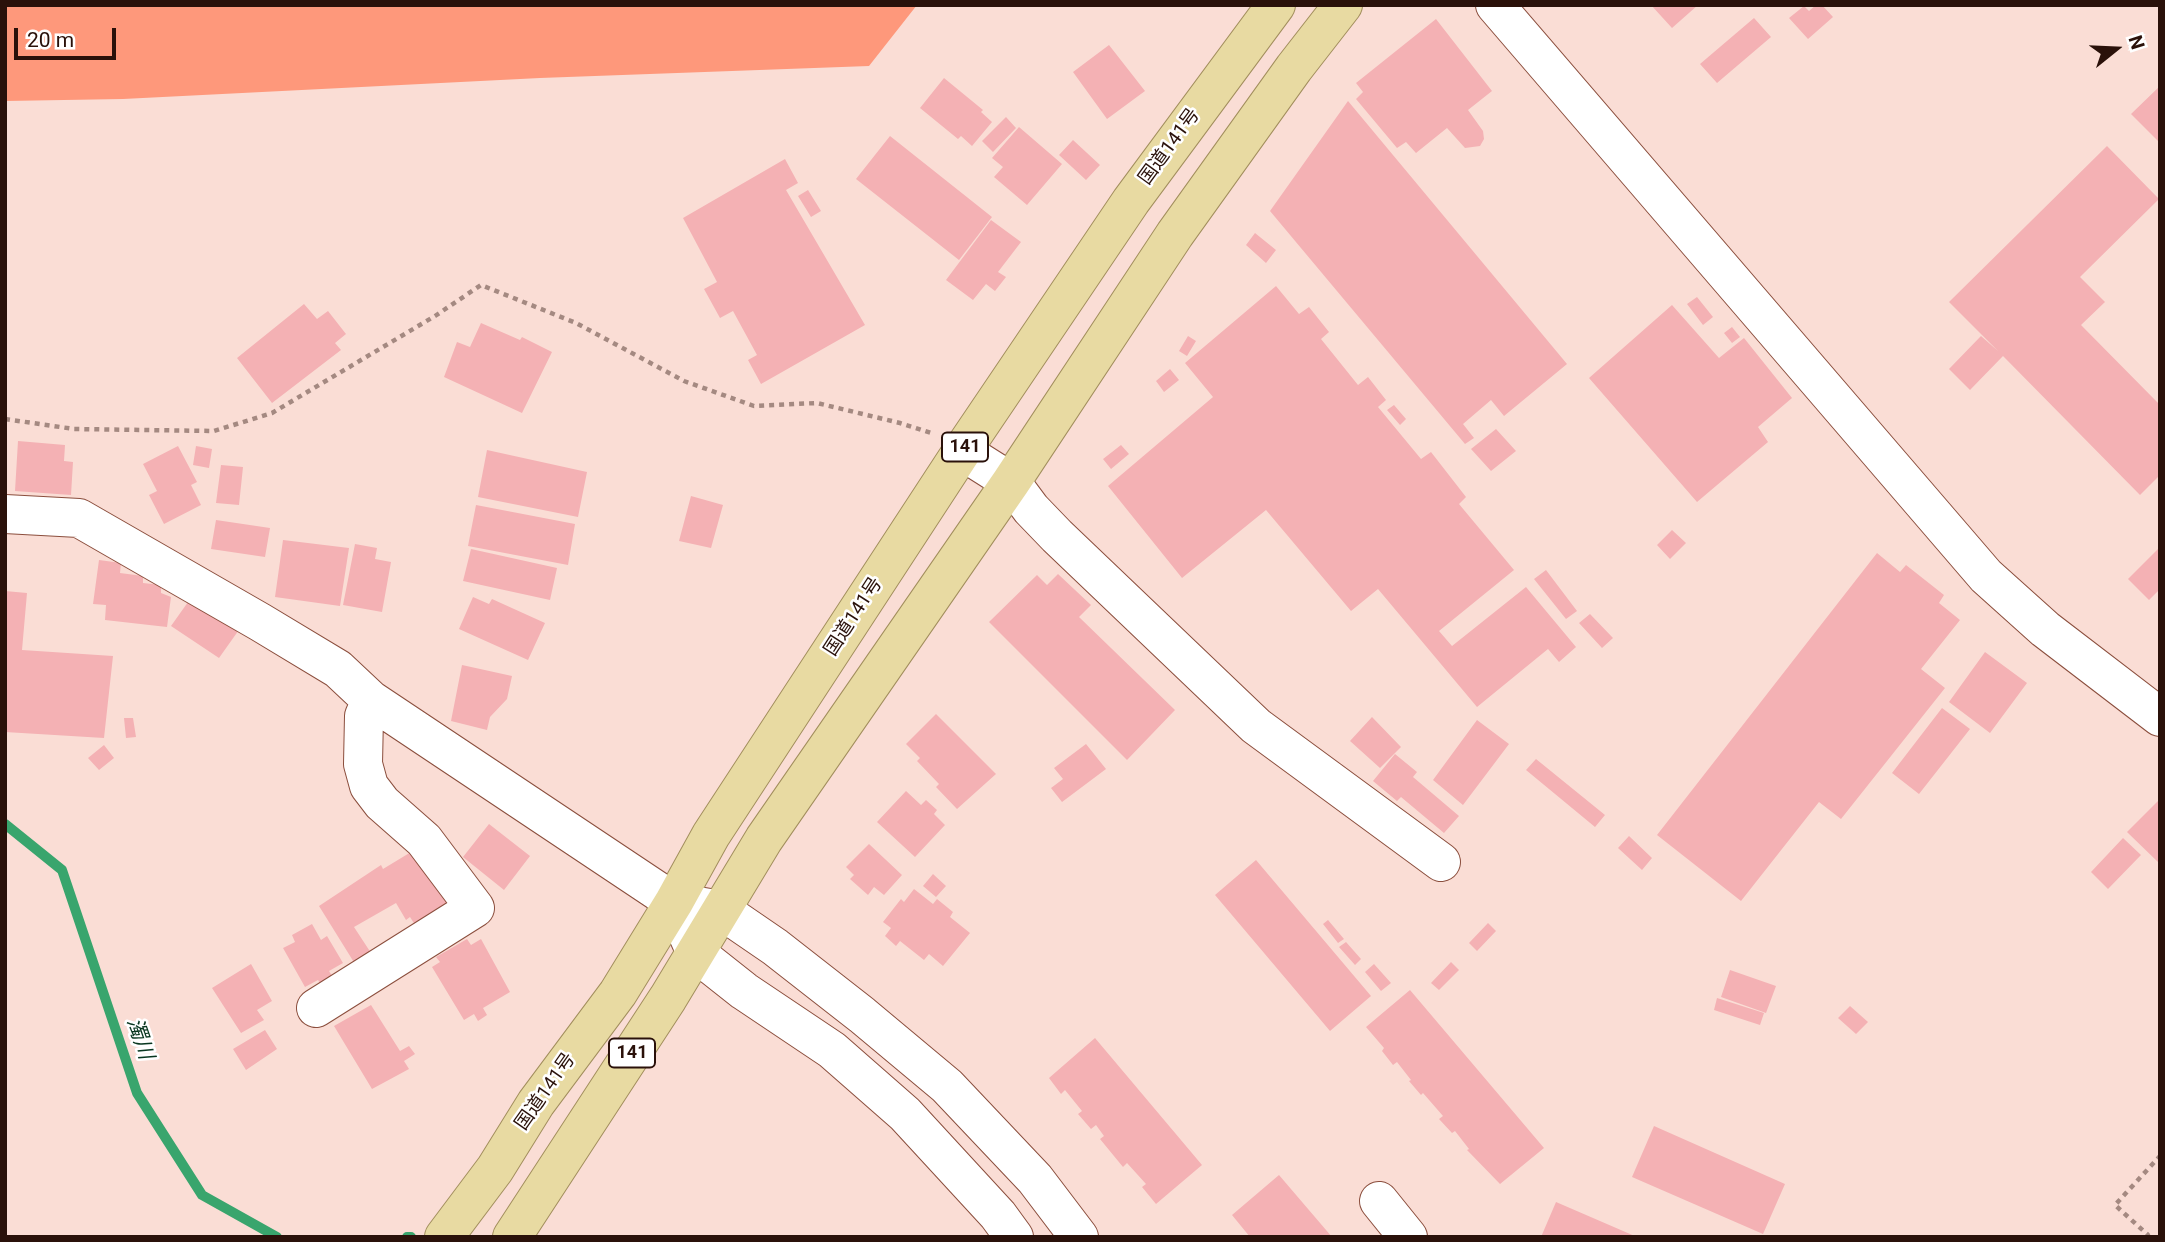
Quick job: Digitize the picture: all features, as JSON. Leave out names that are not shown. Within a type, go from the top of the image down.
[{"type":"highway","name":"国道141号","points":[[444,1237],[495,1168],[536,1103],[618,993],[711,835],[962,451],[1130,201],[1276,5]]},
{"type":"highway","name":"141","points":[[512,1237],[695,953],[764,839],[1011,482],[1175,234],[1294,68],[1343,5]]},
{"type":"street","points":[[1495,5],[1986,576],[2045,629],[2160,717]]},
{"type":"street","points":[[962,451],[1011,482],[1031,509],[1057,536],[1256,726],[1441,862]]},
{"type":"street","points":[[5,514],[79,518],[338,669],[371,700],[674,902],[721,910],[775,947],[947,1086],[1035,1179],[1079,1237]]},
{"type":"street","points":[[316,1008],[475,908],[424,840],[382,803],[369,786],[363,764],[363,716],[371,700]]},
{"type":"street","points":[[674,902],[695,953],[744,991],[832,1050],[905,1114],[998,1215],[1014,1237]]},
{"type":"street","points":[[1379,1201],[1408,1237]]},
{"type":"path","points":[[5,419],[74,429],[214,431],[272,413],[435,316],[481,285],[576,323],[684,381],[754,406],[817,403],[921,429],[962,451]]},
{"type":"path","points":[[2146,1237],[2148,1235],[2115,1205],[2160,1156]]},
{"type":"shaded area","points":[[5,5],[917,5],[869,66],[540,78],[123,99],[5,101]]},
{"type":"building","points":[[1651,5],[1698,5],[1672,28]]},
{"type":"building","points":[[1816,5],[1822,5],[1833,17],[1808,39],[1789,18],[1804,6],[1809,11]]},
{"type":"building","points":[[1754,18],[1771,37],[1717,83],[1700,64]]},
{"type":"building","points":[[1436,19],[1492,91],[1468,110],[1483,131],[1484,139],[1480,146],[1465,148],[1447,128],[1416,153],[1406,142],[1397,148],[1356,99],[1363,92],[1356,83]]},
{"type":"building","points":[[1109,45],[1145,91],[1107,119],[1073,72]]},
{"type":"building","points":[[944,78],[983,110],[981,112],[992,122],[972,146],[961,136],[958,139],[920,108]]},
{"type":"building","points":[[2160,86],[2160,143],[2131,114]]},
{"type":"building","points":[[1348,101],[1567,364],[1504,416],[1491,400],[1463,424],[1474,438],[1465,444],[1270,211]]},
{"type":"building","points":[[1006,117],[1016,128],[993,152],[982,141]]},
{"type":"building","points":[[1019,127],[1062,164],[1027,205],[994,177],[1003,167],[992,158]]},
{"type":"building","points":[[890,136],[992,217],[959,260],[856,179]]},
{"type":"building","points":[[1073,140],[1100,165],[1086,180],[1059,155]]},
{"type":"building","points":[[2107,146],[2159,199],[2080,277],[2105,302],[2081,325],[2160,405],[2160,475],[2140,495],[2003,356],[1970,390],[1949,369],[1981,336],[1998,351],[1949,302]]},
{"type":"building","points":[[785,159],[798,183],[786,190],[865,325],[761,384],[748,360],[757,355],[733,311],[720,318],[704,289],[717,282],[683,218]]},
{"type":"building","points":[[808,190],[821,211],[811,217],[798,196]]},
{"type":"building","points":[[991,220],[1021,242],[998,272],[1006,277],[995,291],[986,284],[973,300],[946,280]]},
{"type":"building","points":[[1255,233],[1276,250],[1266,263],[1246,245]]},
{"type":"building","points":[[1276,286],[1299,314],[1309,307],[1329,332],[1321,339],[1358,385],[1368,377],[1386,400],[1378,407],[1421,459],[1431,452],[1466,497],[1459,504],[1514,570],[1439,631],[1452,646],[1526,587],[1576,647],[1559,662],[1548,649],[1477,707],[1378,589],[1351,611],[1266,510],[1182,578],[1108,486],[1213,397],[1185,363]]},
{"type":"building","points":[[1697,297],[1713,317],[1703,325],[1687,304]]},
{"type":"building","points":[[304,304],[317,319],[328,311],[346,334],[335,343],[341,350],[272,403],[237,358]]},
{"type":"building","points":[[1672,305],[1719,358],[1744,338],[1792,398],[1758,427],[1768,442],[1697,502],[1589,378]]},
{"type":"building","points":[[481,323],[520,340],[522,337],[552,352],[522,413],[444,377],[457,342],[470,347]]},
{"type":"building","points":[[1732,327],[1740,337],[1732,343],[1724,333]]},
{"type":"building","points":[[1188,336],[1196,341],[1187,356],[1179,351]]},
{"type":"building","points":[[1170,369],[1179,380],[1164,392],[1156,381]]},
{"type":"building","points":[[1394,405],[1406,419],[1400,425],[1387,410]]},
{"type":"building","points":[[1496,429],[1516,451],[1491,471],[1471,449]]},
{"type":"building","points":[[18,441],[65,445],[64,461],[73,462],[71,495],[15,491]]},
{"type":"building","points":[[1121,445],[1129,454],[1111,469],[1103,459]]},
{"type":"building","points":[[178,446],[197,482],[191,485],[201,505],[164,524],[149,495],[157,491],[143,464]]},
{"type":"building","points":[[196,446],[212,449],[209,468],[193,465]]},
{"type":"building","points":[[487,450],[587,472],[578,517],[478,497]]},
{"type":"building","points":[[221,465],[243,467],[239,505],[216,503]]},
{"type":"building","points":[[691,496],[723,505],[711,548],[679,541]]},
{"type":"building","points":[[476,505],[575,524],[568,565],[468,546]]},
{"type":"building","points":[[216,520],[270,528],[265,557],[211,549]]},
{"type":"building","points":[[1672,530],[1686,543],[1670,559],[1657,545]]},
{"type":"building","points":[[283,540],[349,548],[340,606],[275,597]]},
{"type":"building","points":[[355,544],[377,548],[375,559],[391,562],[382,612],[343,605]]},
{"type":"building","points":[[2160,547],[2160,589],[2149,600],[2128,579]]},
{"type":"building","points":[[471,549],[557,568],[550,600],[463,581]]},
{"type":"building","points":[[1877,553],[1900,572],[1906,565],[1944,595],[1939,603],[1960,620],[1921,669],[1945,688],[1841,819],[1819,802],[1741,901],[1657,835]]},
{"type":"building","points":[[99,560],[121,563],[120,573],[143,576],[143,583],[161,585],[161,593],[171,597],[167,627],[105,620],[106,605],[93,604]]},
{"type":"building","points":[[1546,570],[1577,611],[1566,619],[1534,579]]},
{"type":"building","points":[[1058,574],[1091,605],[1079,617],[1175,710],[1127,760],[989,622],[1037,575],[1047,585]]},
{"type":"building","points":[[5,591],[27,593],[22,650],[113,656],[104,738],[5,732]]},
{"type":"building","points":[[193,595],[241,627],[219,658],[171,626]]},
{"type":"building","points":[[473,597],[489,604],[492,599],[545,623],[528,660],[459,629]]},
{"type":"building","points":[[1590,614],[1613,638],[1602,648],[1579,623]]},
{"type":"building","points":[[1985,652],[2027,683],[1990,733],[1949,702]]},
{"type":"building","points":[[462,665],[512,676],[507,699],[490,717],[487,730],[451,721]]},
{"type":"building","points":[[1942,708],[1970,729],[1919,794],[1892,773]]},
{"type":"building","points":[[936,714],[996,774],[957,809],[936,787],[939,784],[917,761],[920,758],[906,744]]},
{"type":"building","points":[[1372,717],[1401,747],[1380,768],[1350,741]]},
{"type":"building","points":[[124,718],[133,718],[136,737],[126,738]]},
{"type":"building","points":[[1477,720],[1509,744],[1463,805],[1433,780]]},
{"type":"building","points":[[1086,744],[1106,769],[1062,802],[1051,788],[1063,779],[1054,768]]},
{"type":"building","points":[[104,745],[114,758],[99,770],[88,758]]},
{"type":"building","points":[[1395,754],[1417,772],[1413,777],[1459,816],[1444,833],[1401,797],[1397,801],[1373,781]]},
{"type":"building","points":[[1536,759],[1605,815],[1595,827],[1526,770]]},
{"type":"building","points":[[906,791],[921,805],[926,800],[937,810],[934,814],[945,825],[915,857],[877,822]]},
{"type":"building","points":[[2160,799],[2160,864],[2127,832]]},
{"type":"building","points":[[489,824],[530,856],[504,890],[463,857]]},
{"type":"building","points":[[1629,836],[1652,858],[1642,870],[1618,848]]},
{"type":"building","points":[[2123,838],[2141,855],[2108,889],[2091,872]]},
{"type":"building","points":[[869,844],[902,875],[884,895],[874,887],[868,895],[850,879],[854,875],[846,867]]},
{"type":"building","points":[[416,849],[452,907],[419,931],[410,917],[406,920],[396,903],[354,927],[371,953],[360,972],[319,906],[381,865],[383,869]]},
{"type":"building","points":[[1256,860],[1371,996],[1330,1031],[1215,895]]},
{"type":"building","points":[[933,874],[946,886],[936,897],[923,886]]},
{"type":"building","points":[[914,889],[933,904],[937,899],[953,912],[950,917],[970,933],[943,966],[929,954],[924,960],[900,941],[896,946],[885,936],[891,928],[883,922],[901,899],[904,902]]},
{"type":"building","points":[[1328,920],[1344,939],[1338,943],[1323,924]]},
{"type":"building","points":[[1488,923],[1496,931],[1477,951],[1469,943]]},
{"type":"building","points":[[312,924],[321,940],[327,936],[343,963],[329,971],[334,979],[322,986],[318,980],[305,987],[283,948],[295,942],[292,935]]},
{"type":"building","points":[[467,939],[471,945],[481,939],[510,992],[483,1008],[487,1015],[478,1021],[474,1014],[464,1020],[432,967],[440,962],[436,957]]},
{"type":"building","points":[[1346,942],[1361,959],[1355,965],[1339,947]]},
{"type":"building","points":[[1451,962],[1459,970],[1439,990],[1431,983]]},
{"type":"building","points":[[251,964],[272,1001],[257,1010],[264,1020],[241,1033],[212,988]]},
{"type":"building","points":[[1374,964],[1391,983],[1381,991],[1365,972]]},
{"type":"building","points":[[1730,970],[1776,986],[1766,1013],[1721,997]]},
{"type":"building","points":[[1410,990],[1544,1148],[1500,1184],[1467,1150],[1469,1149],[1455,1131],[1452,1133],[1439,1119],[1443,1116],[1409,1081],[1411,1080],[1397,1062],[1393,1065],[1382,1051],[1384,1048],[1366,1027]]},
{"type":"building","points":[[1717,998],[1764,1013],[1760,1025],[1714,1010]]},
{"type":"building","points":[[371,1005],[400,1051],[409,1046],[415,1054],[404,1061],[409,1069],[372,1089],[334,1026]]},
{"type":"building","points":[[1850,1006],[1868,1022],[1856,1034],[1838,1018]]},
{"type":"building","points":[[265,1030],[277,1049],[246,1070],[233,1049]]},
{"type":"building","points":[[1095,1038],[1202,1165],[1156,1204],[1142,1187],[1146,1184],[1127,1163],[1123,1167],[1100,1139],[1104,1136],[1096,1125],[1091,1129],[1078,1114],[1082,1111],[1065,1090],[1061,1094],[1049,1078]]},
{"type":"building","points":[[1654,1126],[1785,1184],[1763,1234],[1632,1177]]},
{"type":"building","points":[[1279,1175],[1332,1237],[1250,1237],[1232,1215]]},
{"type":"building","points":[[1556,1202],[1637,1237],[1541,1237]]},
{"type":"waterway","name":"濁川","points":[[5,824],[62,870],[137,1093],[202,1195],[277,1237]]}]
